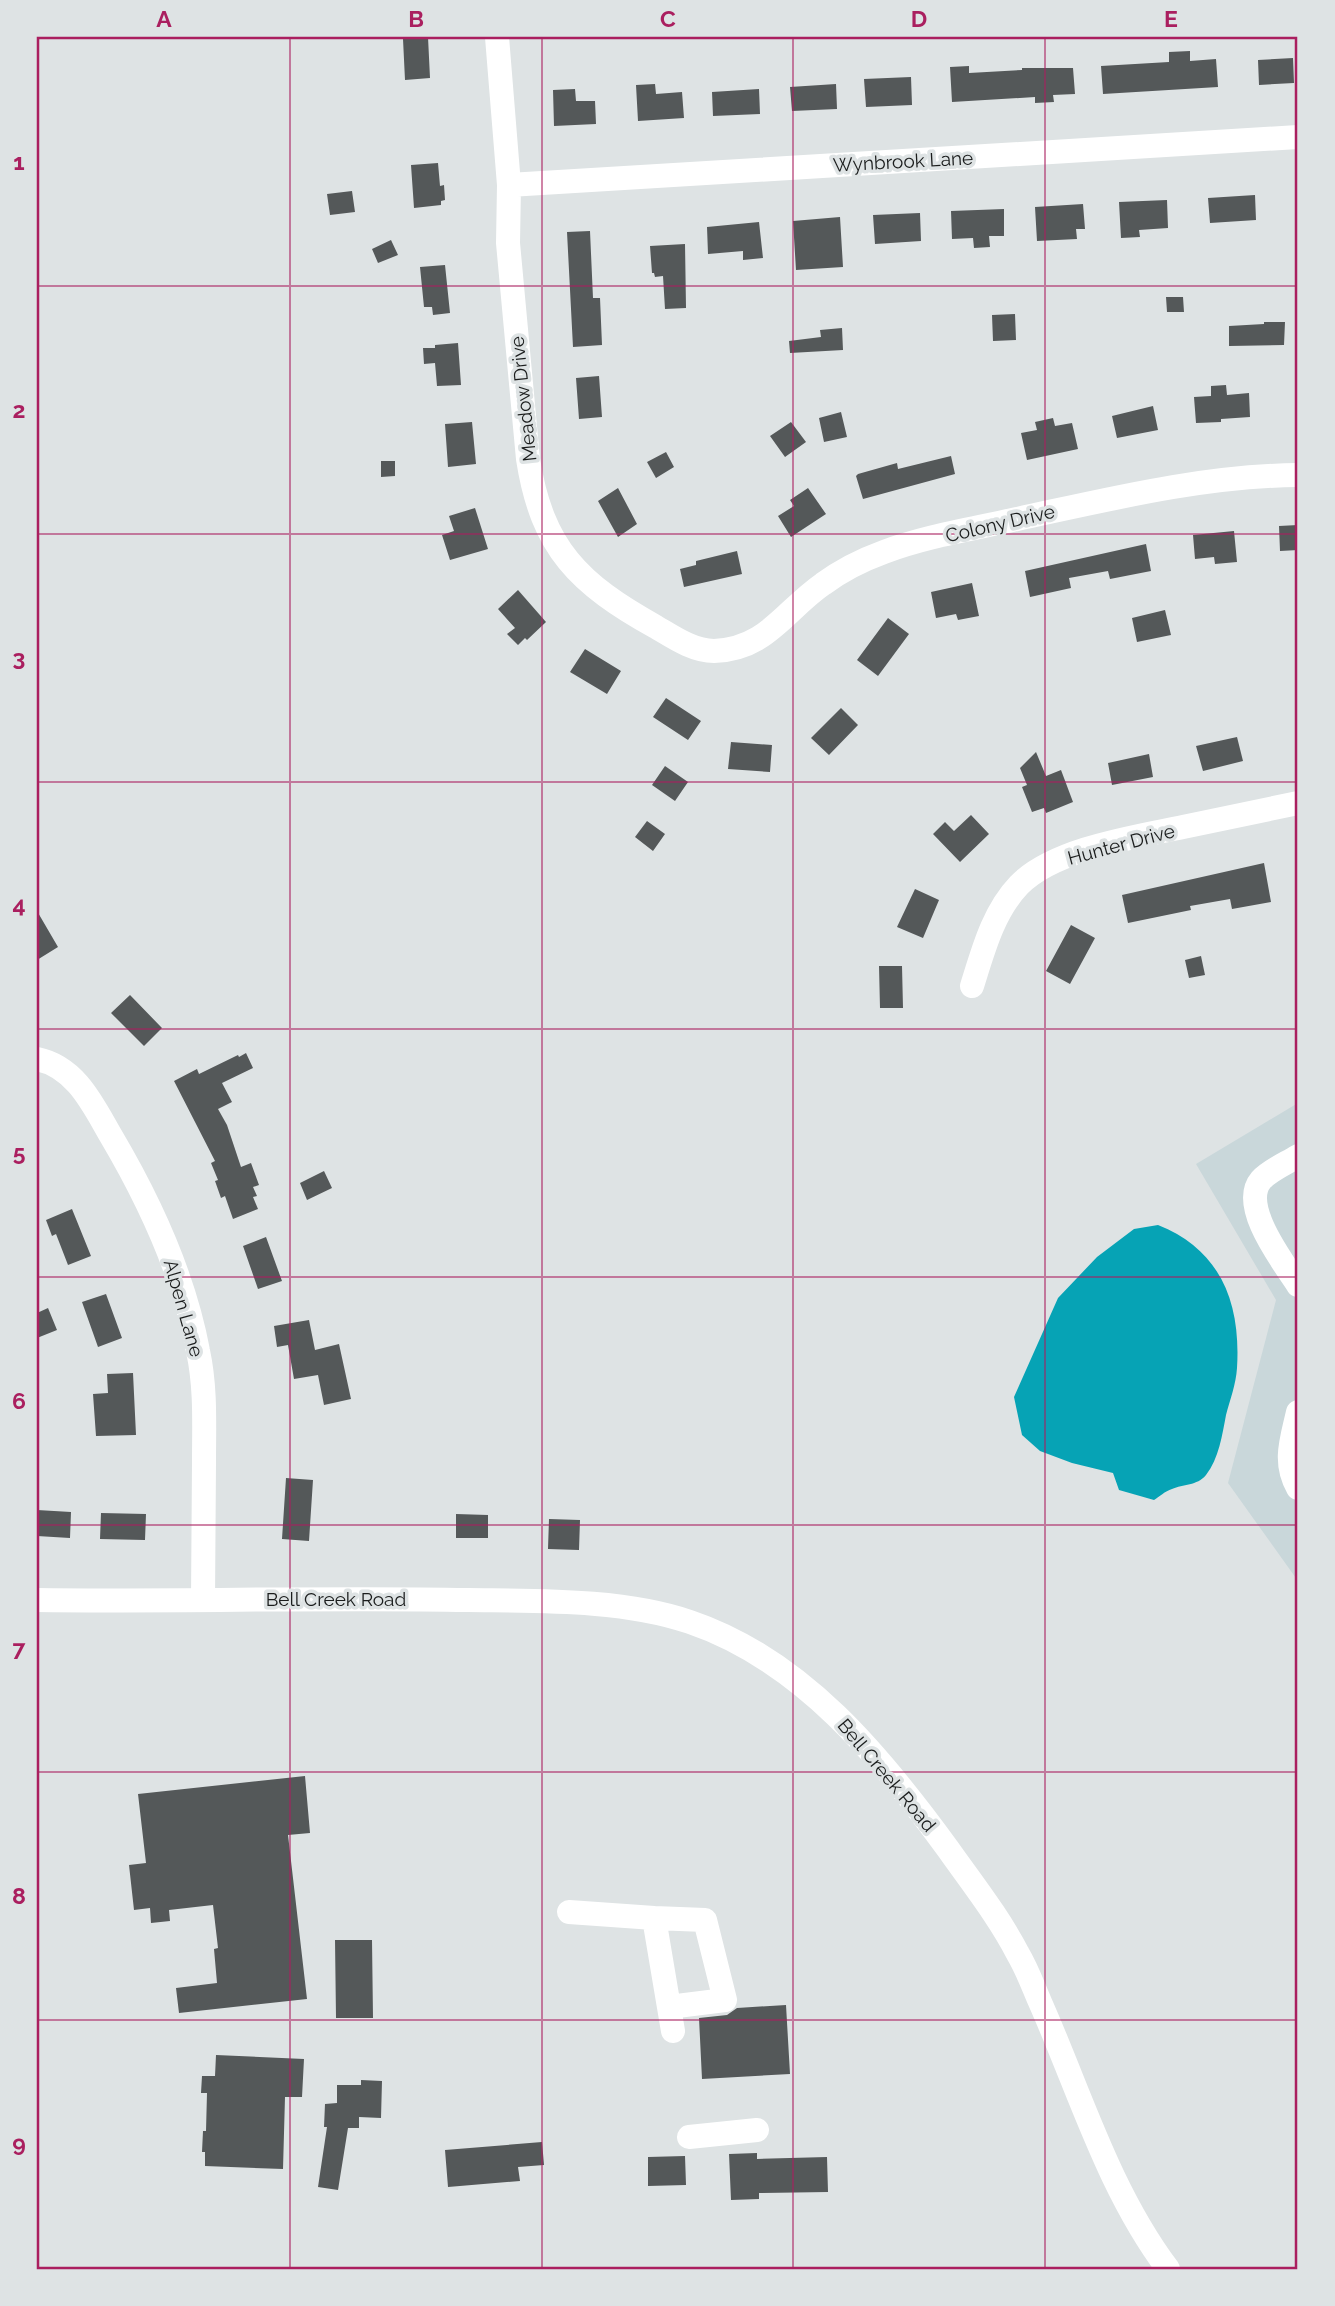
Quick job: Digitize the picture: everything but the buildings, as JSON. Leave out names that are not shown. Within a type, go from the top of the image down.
[{"type":"street","name":"Meadow Drive","points":[[497,37],[509,185],[508,243],[528,459],[533,490],[543,520],[554,542],[570,563],[593,586],[619,606],[698,648],[710,651],[731,649]]},
{"type":"street","name":"Wynbrook Lane","points":[[509,185],[1298,137]]},
{"type":"street","name":"Colony Drive","points":[[731,649],[751,643],[772,630],[823,584],[856,563],[886,551],[1140,492],[1208,481],[1298,475]]},
{"type":"street","name":"Hunter Drive","points":[[972,986],[995,920],[1020,885],[1038,870],[1117,841],[1298,803]]},
{"type":"street","name":"Alpen Lane","points":[[39,1059],[67,1073],[83,1090],[120,1151],[149,1208],[189,1313],[199,1353],[204,1402],[203,1600]]},
{"type":"street","points":[[1298,1156],[1262,1179],[1256,1189],[1256,1206],[1262,1226],[1298,1285]]},
{"type":"street","points":[[1298,1412],[1291,1471],[1298,1488]]},
{"type":"street","name":"Bell Creek Road","points":[[37,1600],[509,1600],[641,1610],[689,1621],[723,1635],[757,1655],[798,1683],[836,1715],[871,1751],[959,1864],[1018,1954],[1111,2172],[1128,2207],[1168,2269]]},
{"type":"street","points":[[569,1912],[705,1920],[726,2000],[671,2019],[653,1918]]},
{"type":"street","points":[[689,2137],[757,2130]]},
{"type":"shaded area","points":[[1298,1103],[1298,1581],[1228,1483],[1276,1300],[1196,1164]]},
{"type":"water","points":[[1158,1225],[1180,1236],[1197,1249],[1212,1264],[1223,1282],[1235,1322],[1237,1368],[1219,1447],[1206,1475],[1198,1481],[1169,1490],[1154,1500],[1119,1490],[1113,1473],[1072,1463],[1040,1451],[1022,1435],[1014,1397],[1058,1298],[1097,1257],[1134,1229]]}]
